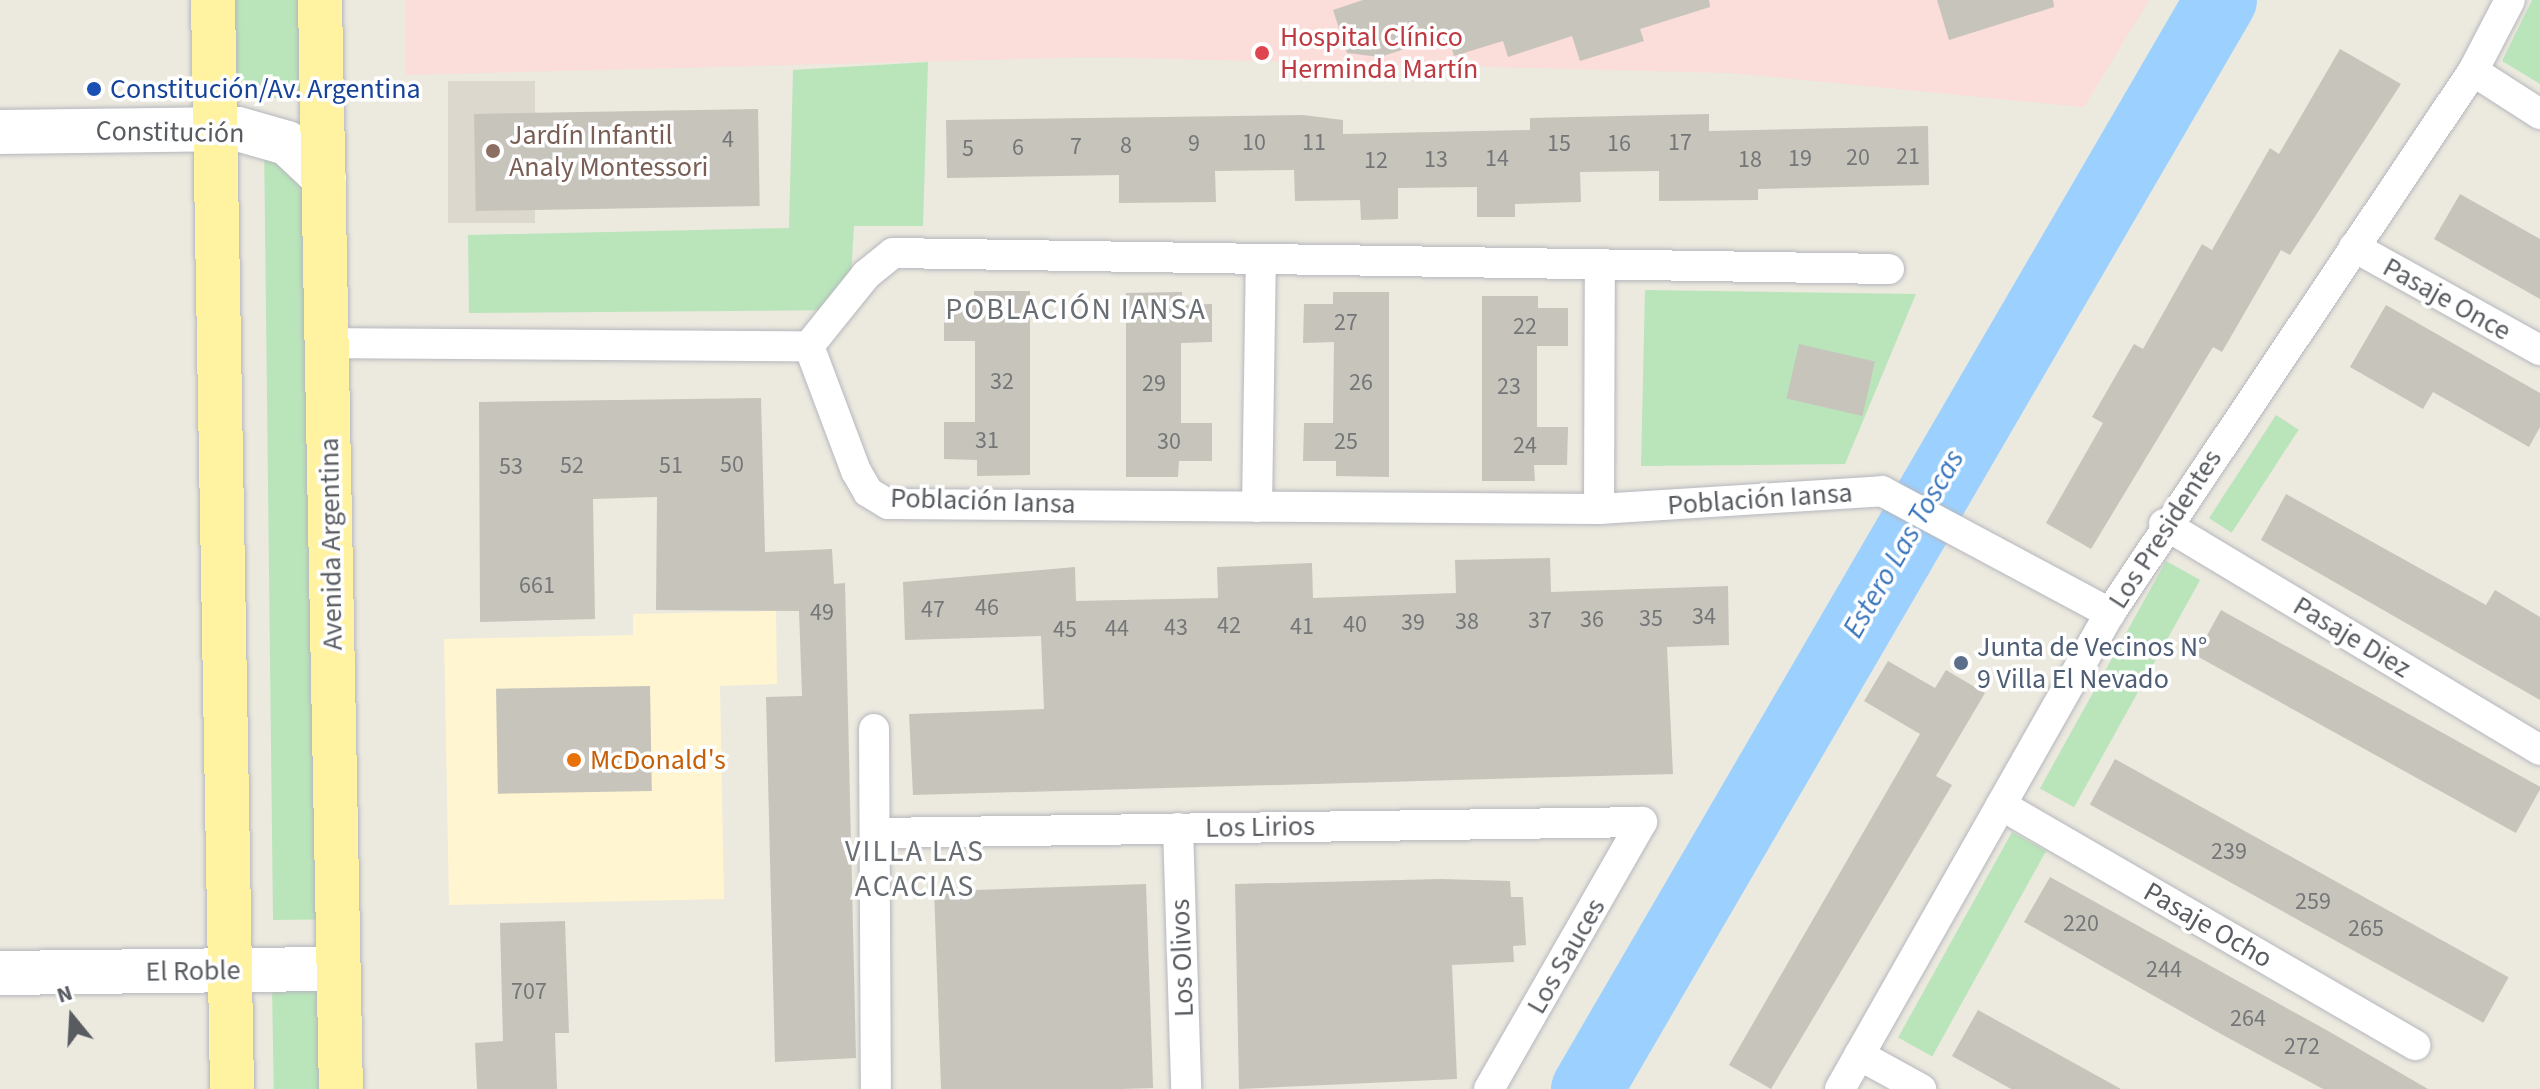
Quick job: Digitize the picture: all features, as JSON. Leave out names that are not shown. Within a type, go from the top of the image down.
[{"type":"main road","points":[[213,0],[232,1089]]},
{"type":"main road","name":"Avenida Argentina","points":[[320,0],[341,1089]]},
{"type":"main road","name":"Constitución","points":[[0,132],[216,128],[287,143],[324,178]]},
{"type":"main road","name":"El Roble","points":[[0,973],[339,969]]},
{"type":"street","name":"Los Presidentes","points":[[1840,1089],[2110,613],[2164,524],[2473,71],[2510,0]]},
{"type":"street","points":[[2473,71],[2540,114]]},
{"type":"street","name":"Pasaje Once","points":[[2354,247],[2540,350]]},
{"type":"street","points":[[327,343],[809,346],[866,275],[893,253],[1600,270],[1889,269]]},
{"type":"street","points":[[1257,507],[1261,262]]},
{"type":"street","points":[[1599,509],[1600,270]]},
{"type":"street","name":"Población Iansa","points":[[809,346],[856,471],[868,492],[888,504],[1599,509],[1882,491],[2110,613]]},
{"type":"street","name":"Pasaje Diez","points":[[2164,524],[2540,750]]},
{"type":"street","points":[[874,729],[877,833],[876,1089]]},
{"type":"street","name":"Pasaje Ocho","points":[[2001,805],[2415,1045]]},
{"type":"street","name":"Los Lirios","points":[[877,833],[1642,822]]},
{"type":"street","name":"Los Sauces","points":[[1489,1089],[1642,822]]},
{"type":"street","name":"Los Olivos","points":[[1178,828],[1186,1089]]},
{"type":"street","points":[[1859,1055],[1921,1089]]},
{"type":"shaded area","name":"Hospital Clínico Herminda Martín","points":[[405,0],[2149,0],[2084,107],[1730,73],[1096,57],[406,75]]},
{"type":"shaded area","name":"Jardín Infantil Analy Montessori","points":[[448,81],[535,81],[535,223],[448,223]]},
{"type":"shaded area","points":[[776,611],[777,684],[720,686],[724,899],[449,905],[444,639],[633,635],[633,614]]},
{"type":"green space","points":[[229,0],[304,0],[304,98],[229,98]]},
{"type":"green space","points":[[2532,0],[2540,0],[2540,84],[2502,61]]},
{"type":"green space","points":[[928,62],[923,226],[854,226],[849,310],[469,313],[468,235],[789,228],[793,70]]},
{"type":"green space","points":[[322,136],[355,919],[273,920],[264,137]]},
{"type":"green space","points":[[1645,290],[1916,294],[1845,464],[1641,466]]},
{"type":"green space","points":[[2276,415],[2299,430],[2232,533],[2209,518]]},
{"type":"green space","points":[[2166,561],[2200,580],[2074,807],[2040,788]]},
{"type":"green space","points":[[2012,832],[2046,851],[1932,1056],[1898,1038]]},
{"type":"green space","points":[[350,987],[352,1089],[274,1089],[272,988]]},
{"type":"building","points":[[1363,0],[1709,0],[1710,7],[1640,29],[1644,41],[1580,61],[1572,36],[1508,57],[1503,41],[1454,56],[1448,35],[1380,57],[1347,53],[1333,10]]},
{"type":"building","points":[[1937,0],[2053,0],[2054,7],[1949,40]]},
{"type":"building","points":[[2340,49],[2401,84],[2290,255],[2281,250],[2222,352],[2213,347],[2091,549],[2046,523],[2103,423],[2092,417],[2134,344],[2143,349],[2202,244],[2212,250],[2270,148],[2279,154]]},
{"type":"building","points":[[758,109],[760,206],[476,211],[474,114]]},
{"type":"building","points":[[1709,114],[1709,131],[1928,126],[1929,185],[1758,189],[1758,200],[1659,201],[1659,171],[1580,172],[1581,202],[1515,204],[1515,217],[1477,217],[1477,187],[1398,188],[1398,219],[1361,220],[1360,200],[1295,201],[1294,170],[1215,171],[1216,202],[1119,203],[1119,175],[947,178],[946,120],[1303,115],[1343,120],[1343,134],[1530,130],[1530,118]]},
{"type":"building","points":[[2460,194],[2540,239],[2540,299],[2434,239]]},
{"type":"building","points":[[974,291],[1030,291],[1030,475],[977,476],[977,460],[944,459],[944,422],[975,422],[975,341],[944,341],[944,303],[974,303]]},
{"type":"building","points":[[1182,292],[1182,305],[1212,304],[1212,342],[1181,343],[1181,423],[1212,423],[1212,461],[1179,461],[1178,477],[1126,477],[1126,293]]},
{"type":"building","points":[[1333,292],[1389,292],[1389,477],[1336,476],[1336,461],[1303,461],[1304,423],[1333,423],[1334,342],[1303,343],[1304,304],[1333,304]]},
{"type":"building","points":[[1482,296],[1538,296],[1538,308],[1568,308],[1568,346],[1537,346],[1537,427],[1568,427],[1567,465],[1534,465],[1535,481],[1482,481]]},
{"type":"building","points":[[2386,305],[2540,393],[2540,427],[2529,447],[2433,392],[2423,409],[2350,367]]},
{"type":"building","points":[[1799,344],[1875,362],[1862,416],[1786,399]]},
{"type":"building","points":[[761,398],[765,552],[832,549],[834,584],[845,583],[856,1058],[775,1062],[766,697],[802,696],[799,611],[656,610],[657,497],[593,499],[595,619],[480,622],[479,402]]},
{"type":"building","points":[[2286,494],[2486,605],[2495,590],[2540,617],[2540,700],[2261,540]]},
{"type":"building","points":[[1550,558],[1551,592],[1728,586],[1729,645],[1667,647],[1673,774],[913,795],[909,714],[1044,709],[1041,636],[905,640],[903,582],[1075,567],[1076,601],[1218,598],[1217,567],[1312,563],[1313,598],[1456,593],[1455,560]]},
{"type":"building","points":[[2221,610],[2540,787],[2516,833],[2196,655]]},
{"type":"building","points":[[1888,661],[1935,688],[1946,670],[1985,693],[1936,776],[1952,785],[1771,1089],[1729,1065],[1920,734],[1864,701]]},
{"type":"building","name":"McDonald's","points":[[650,686],[652,791],[498,794],[496,689]]},
{"type":"building","points":[[2115,759],[2509,977],[2483,1023],[2090,804]]},
{"type":"building","points":[[2050,877],[2428,1089],[2323,1089],[2221,1034],[2024,922]]},
{"type":"building","points":[[1441,879],[1510,881],[1511,897],[1523,897],[1526,945],[1513,946],[1514,962],[1452,965],[1457,1079],[1239,1089],[1235,884]]},
{"type":"building","points":[[1146,884],[1153,1088],[941,1089],[934,891]]},
{"type":"building","points":[[565,921],[569,1033],[555,1033],[557,1089],[477,1089],[475,1043],[503,1041],[500,923]]},
{"type":"building","points":[[1978,1010],[2121,1089],[2011,1089],[1952,1056]]},
{"type":"waterway","name":"Estero Las Toscas","points":[[1587,1089],[2221,0]]},
{"type":"place","name":"Hospital Clínico Herminda Martín","points":[[1262,53]]},
{"type":"place","name":"Constitución/Av. Argentina","points":[[94,89]]},
{"type":"place","name":"Jardín Infantil Analy Montessori","points":[[493,151]]},
{"type":"place","name":"Junta de Vecinos N° 9 Villa El Nevado","points":[[1961,663]]},
{"type":"place","name":"McDonald's","points":[[574,760]]},
{"type":"district","name":"POBLACIÓN IANSA","points":[[1076,310]]},
{"type":"district","name":"VILLA LAS ACACIAS","points":[[915,869]]}]
